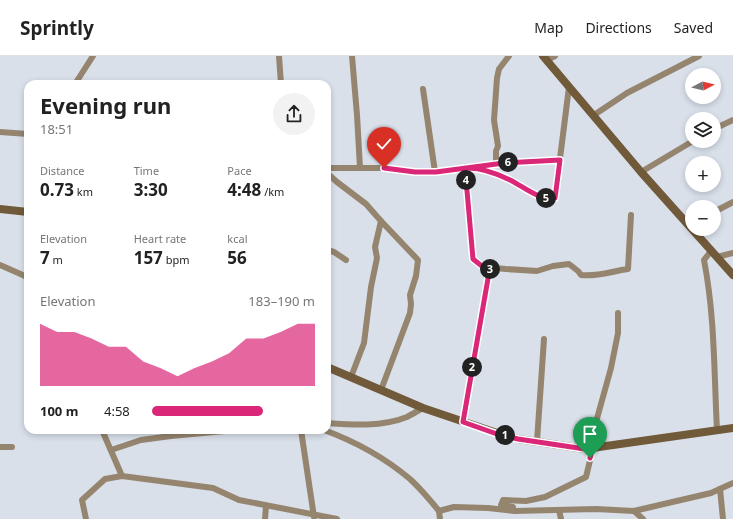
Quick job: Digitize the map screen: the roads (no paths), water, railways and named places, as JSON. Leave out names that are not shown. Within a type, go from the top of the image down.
[{"type":"street","points":[[77,80],[92,56]]},
{"type":"street","points":[[279,56],[281,80]]},
{"type":"street","points":[[352,56],[358,115],[360,168]]},
{"type":"street","points":[[496,164],[496,151],[498,146],[494,120],[499,69],[509,56]]},
{"type":"street","points":[[555,56],[545,58],[641,172],[685,220]]},
{"type":"street","points":[[594,115],[627,93],[699,56]]},
{"type":"street","points":[[569,87],[555,198],[543,198],[509,179],[487,170],[465,168],[473,259],[483,267],[536,271],[553,266],[569,264],[581,275],[587,276],[606,274],[628,269],[631,215]]},
{"type":"street","points":[[423,89],[435,172]]},
{"type":"street","points":[[721,126],[733,120]]},
{"type":"street","points":[[0,132],[24,134]]},
{"type":"street","points":[[641,172],[685,145]]},
{"type":"street","points":[[331,168],[384,168],[415,172],[435,172],[504,163],[560,160]]},
{"type":"street","points":[[331,177],[366,204],[418,260],[416,276],[410,295],[410,313],[382,390]]},
{"type":"street","points":[[721,208],[733,202]]},
{"type":"street","points":[[0,209],[24,212]]},
{"type":"street","points":[[351,378],[364,343],[371,287],[377,258],[375,247],[381,221]]},
{"type":"street","points":[[699,236],[733,275]]},
{"type":"street","points":[[331,251],[346,260]]},
{"type":"street","points":[[717,430],[712,321],[704,260],[714,254],[733,253]]},
{"type":"street","points":[[0,265],[24,276]]},
{"type":"street","points":[[463,422],[490,267]]},
{"type":"street","points":[[528,510],[501,505],[503,500],[526,501],[545,497],[586,477],[593,448],[596,422],[611,368],[618,333],[618,313]]},
{"type":"street","points":[[537,441],[544,339]]},
{"type":"street","points":[[331,369],[423,408],[497,434],[518,439],[585,449],[733,428]]},
{"type":"street","points":[[331,423],[363,425],[390,421],[406,417],[423,408]]},
{"type":"street","points":[[331,433],[350,440],[410,479],[439,511],[440,519]]},
{"type":"street","points":[[104,434],[122,476]]},
{"type":"street","points":[[111,450],[141,440],[193,434]]},
{"type":"street","points":[[302,434],[314,517]]},
{"type":"street","points":[[0,447],[12,448]]},
{"type":"street","points":[[86,519],[82,500],[105,479],[122,476],[213,488],[239,500],[314,517],[337,519]]},
{"type":"street","points":[[439,511],[454,507],[488,508],[514,511],[596,509],[634,511],[711,493],[733,483]]},
{"type":"street","points":[[720,489],[723,519]]},
{"type":"street","points":[[265,519],[266,506]]},
{"type":"street","points":[[559,510],[561,519]]},
{"type":"street","points":[[634,511],[643,519]]}]
